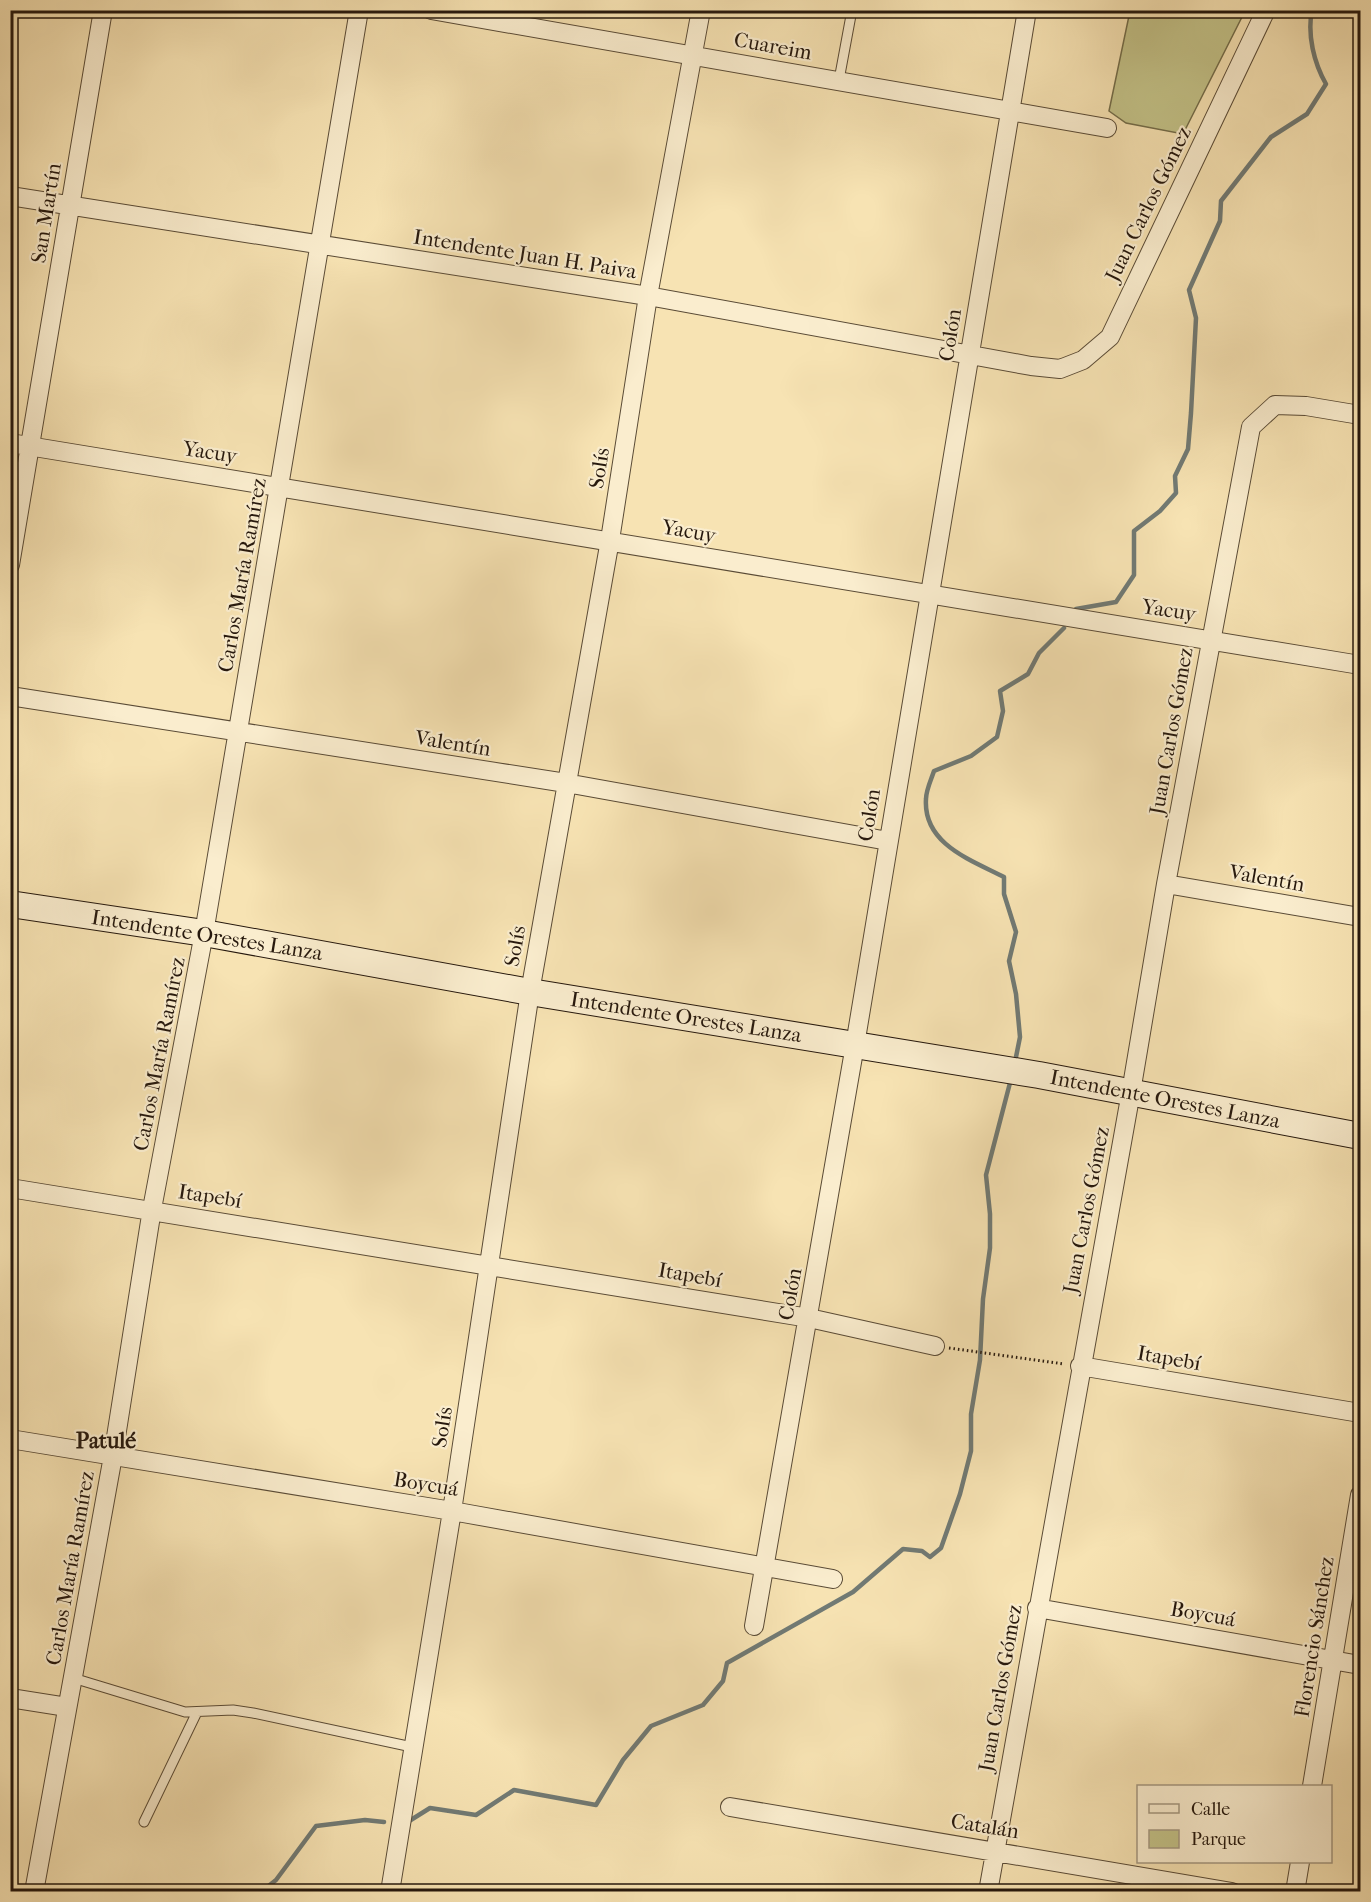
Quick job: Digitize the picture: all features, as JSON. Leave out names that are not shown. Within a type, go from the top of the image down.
[{"type":"street","name":"San Martín","points":[[10,565],[103,10]]},
{"type":"street","name":"Carlos María Ramírez","points":[[34,1892],[113,1455],[152,1209],[204,933],[281,486],[359,10]]},
{"type":"street","name":"Cuareim","points":[[431,10],[694,54],[1107,128]]},
{"type":"street","name":"Solís","points":[[390,1892],[452,1511],[530,992],[610,540],[648,296],[694,54],[700,10]]},
{"type":"street","name":"Colón","points":[[754,1626],[809,1318],[1027,10]]},
{"type":"street","name":"Juan Carlos Gómez","points":[[1031,366],[1060,369],[1083,360],[1110,337],[1266,10]]},
{"type":"street","name":"Intendente Juan H. Paiva","points":[[10,196],[648,296],[1031,366]]},
{"type":"street","name":"Juan Carlos Gómez","points":[[988,1892],[1166,884],[1251,427],[1275,405],[1306,406],[1360,415]]},
{"type":"street","name":"Yacuy","points":[[10,443],[1360,665]]},
{"type":"street","name":"Valentín","points":[[10,696],[566,783],[888,841]]},
{"type":"street","name":"Valentín","points":[[1166,884],[1360,917]]},
{"type":"street","name":"Intendente Orestes Lanza","points":[[10,904],[204,933],[530,992],[1039,1075],[1360,1136]]},
{"type":"street","name":"Itapebí","points":[[10,1188],[152,1209],[809,1318],[935,1346]]},
{"type":"street","name":"Itapebí","points":[[1080,1366],[1360,1413]]},
{"type":"street","name":"Boycuá","points":[[10,1439],[452,1511],[833,1579]]},
{"type":"street","name":"Florencio Sánchez","points":[[1312,1785],[1360,1495]]},
{"type":"street","name":"Boycuá","points":[[1037,1608],[1360,1665]]},
{"type":"street","points":[[10,1698],[67,1707]]},
{"type":"street","name":"Catalán","points":[[730,1807],[1232,1892]]},
{"type":"street","points":[[1295,1892],[1300,1863]]},
{"type":"lane","points":[[839,80],[852,10]]},
{"type":"lane","points":[[73,1678],[185,1712],[233,1710],[253,1713],[412,1747]]},
{"type":"lane","points":[[144,1822],[196,1712]]},
{"type":"path","points":[[935,1346],[1080,1366]]},
{"type":"green space","points":[[1130,11],[1245,11],[1183,134],[1126,123],[1109,111]]},
{"type":"waterway","points":[[1076,609],[1116,602],[1134,575],[1134,531],[1160,511],[1176,493],[1175,476],[1188,449],[1191,413],[1196,318],[1189,290],[1220,221],[1221,201],[1271,137],[1307,114],[1326,84],[1313,48],[1310,29],[1312,10]]},
{"type":"waterway","points":[[1015,1062],[1020,1037],[1016,994],[1009,961],[1016,932],[1004,894],[1004,877],[964,857],[941,839],[932,828],[927,815],[926,796],[934,771],[971,756],[997,737],[1003,711],[1000,691],[1028,674],[1039,653],[1064,628]]},
{"type":"waterway","points":[[406,1823],[430,1808],[476,1815],[514,1790],[596,1805],[623,1760],[651,1726],[703,1705],[723,1681],[727,1663],[853,1592],[903,1549],[922,1551],[930,1557],[941,1548],[960,1494],[971,1451],[971,1414],[980,1360],[983,1299],[990,1248],[990,1214],[986,1175],[1011,1079]]},
{"type":"waterway","points":[[261,1892],[276,1880],[316,1826],[365,1820],[384,1822]]},
{"type":"district","name":"Patulé","points":[[106,1440]]}]
